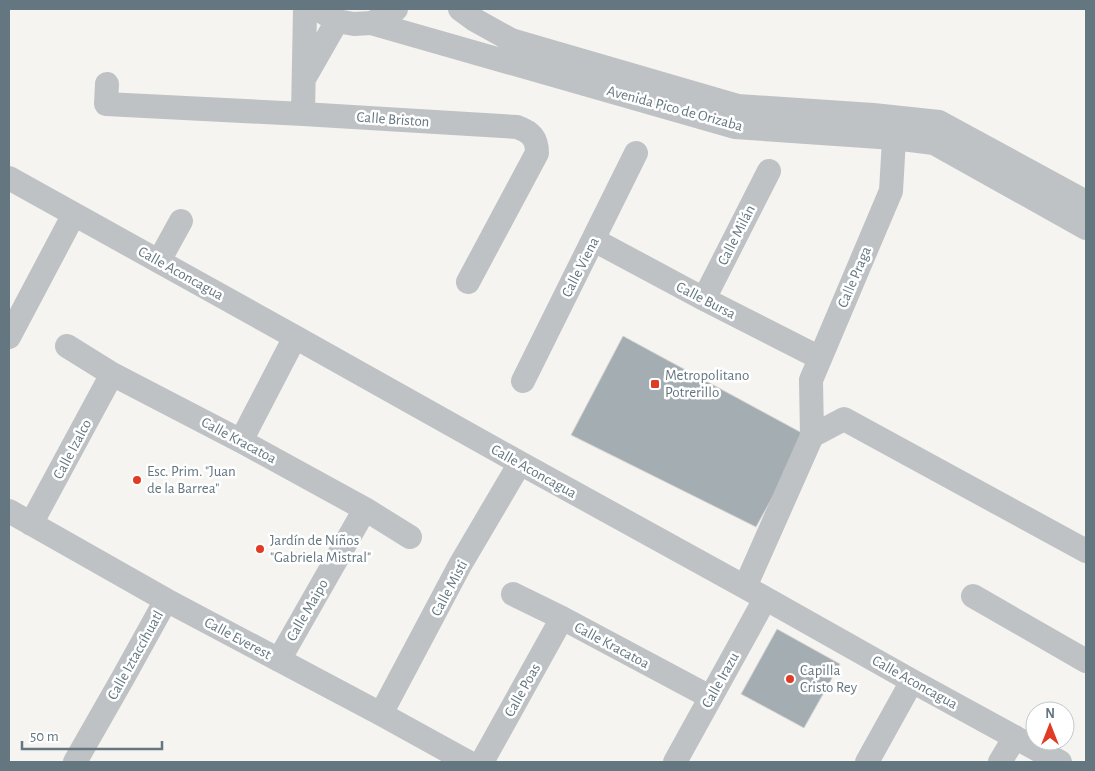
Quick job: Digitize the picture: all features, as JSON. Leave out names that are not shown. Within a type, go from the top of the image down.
[{"type":"street","points":[[303,114],[305,9]]},
{"type":"street","points":[[304,78],[328,15],[354,24],[371,23],[387,16],[396,9]]},
{"type":"street","name":"Avenida Pico de Orizaba","points":[[460,9],[475,20],[511,40],[738,106],[873,114],[895,128],[934,143],[1086,228]]},
{"type":"street","name":"Avenida Pico de Orizaba","points":[[371,23],[735,127],[895,128],[939,122],[1086,202]]},
{"type":"street","name":"Calle Briston","points":[[107,84],[106,104],[517,127],[527,130],[534,138],[537,153],[468,282]]},
{"type":"street","name":"Calle Praga","points":[[812,436],[810,380],[891,191],[895,128]]},
{"type":"street","name":"Calle Viena","points":[[523,381],[636,153]]},
{"type":"street","name":"Calle Milán","points":[[704,299],[769,171]]},
{"type":"street","name":"Calle Aconcagua","points":[[9,178],[1060,762]]},
{"type":"street","points":[[9,337],[74,214]]},
{"type":"street","points":[[159,261],[181,221]]},
{"type":"street","name":"Calle Bursa","points":[[594,240],[820,358]]},
{"type":"street","points":[[241,441],[295,336]]},
{"type":"street","name":"Calle Kracatoa","points":[[67,346],[112,374],[241,441],[365,509],[410,538]]},
{"type":"street","name":"Calle Izalco","points":[[31,524],[112,374]]},
{"type":"street","points":[[745,586],[812,436],[844,419],[1086,551]]},
{"type":"street","name":"Calle Misti","points":[[381,714],[460,565],[520,463]]},
{"type":"street","name":"Calle Maipo","points":[[279,660],[365,509]]},
{"type":"street","name":"Calle Everest","points":[[9,511],[166,600],[468,762]]},
{"type":"street","name":"Calle Kracatoa","points":[[513,594],[710,697]]},
{"type":"street","points":[[973,596],[1086,661]]},
{"type":"street","name":"Calle Irazu","points":[[675,762],[765,599]]},
{"type":"street","name":"Calle Iztaccíhuatl","points":[[75,762],[166,600]]},
{"type":"street","name":"Calle Poas","points":[[482,762],[562,618]]},
{"type":"street","points":[[867,762],[912,681]]},
{"type":"street","points":[[1000,762],[1014,736]]},
{"type":"building","name":"Metropolitano Potrerillo","points":[[623,336],[802,433],[782,480],[756,527],[571,435]]},
{"type":"building","name":"Capilla Cristo Rey","points":[[777,629],[840,664],[804,728],[741,694]]},
{"type":"place","name":"Metropolitano Potrerillo","points":[[655,384]]},
{"type":"place","name":"Esc. Prim. \"Juan de la Barrea\"","points":[[137,480]]},
{"type":"place","name":"Jardín de Niños \"Gabriela Mistral\"","points":[[260,549]]},
{"type":"place","name":"Capilla Cristo Rey","points":[[790,679]]}]
